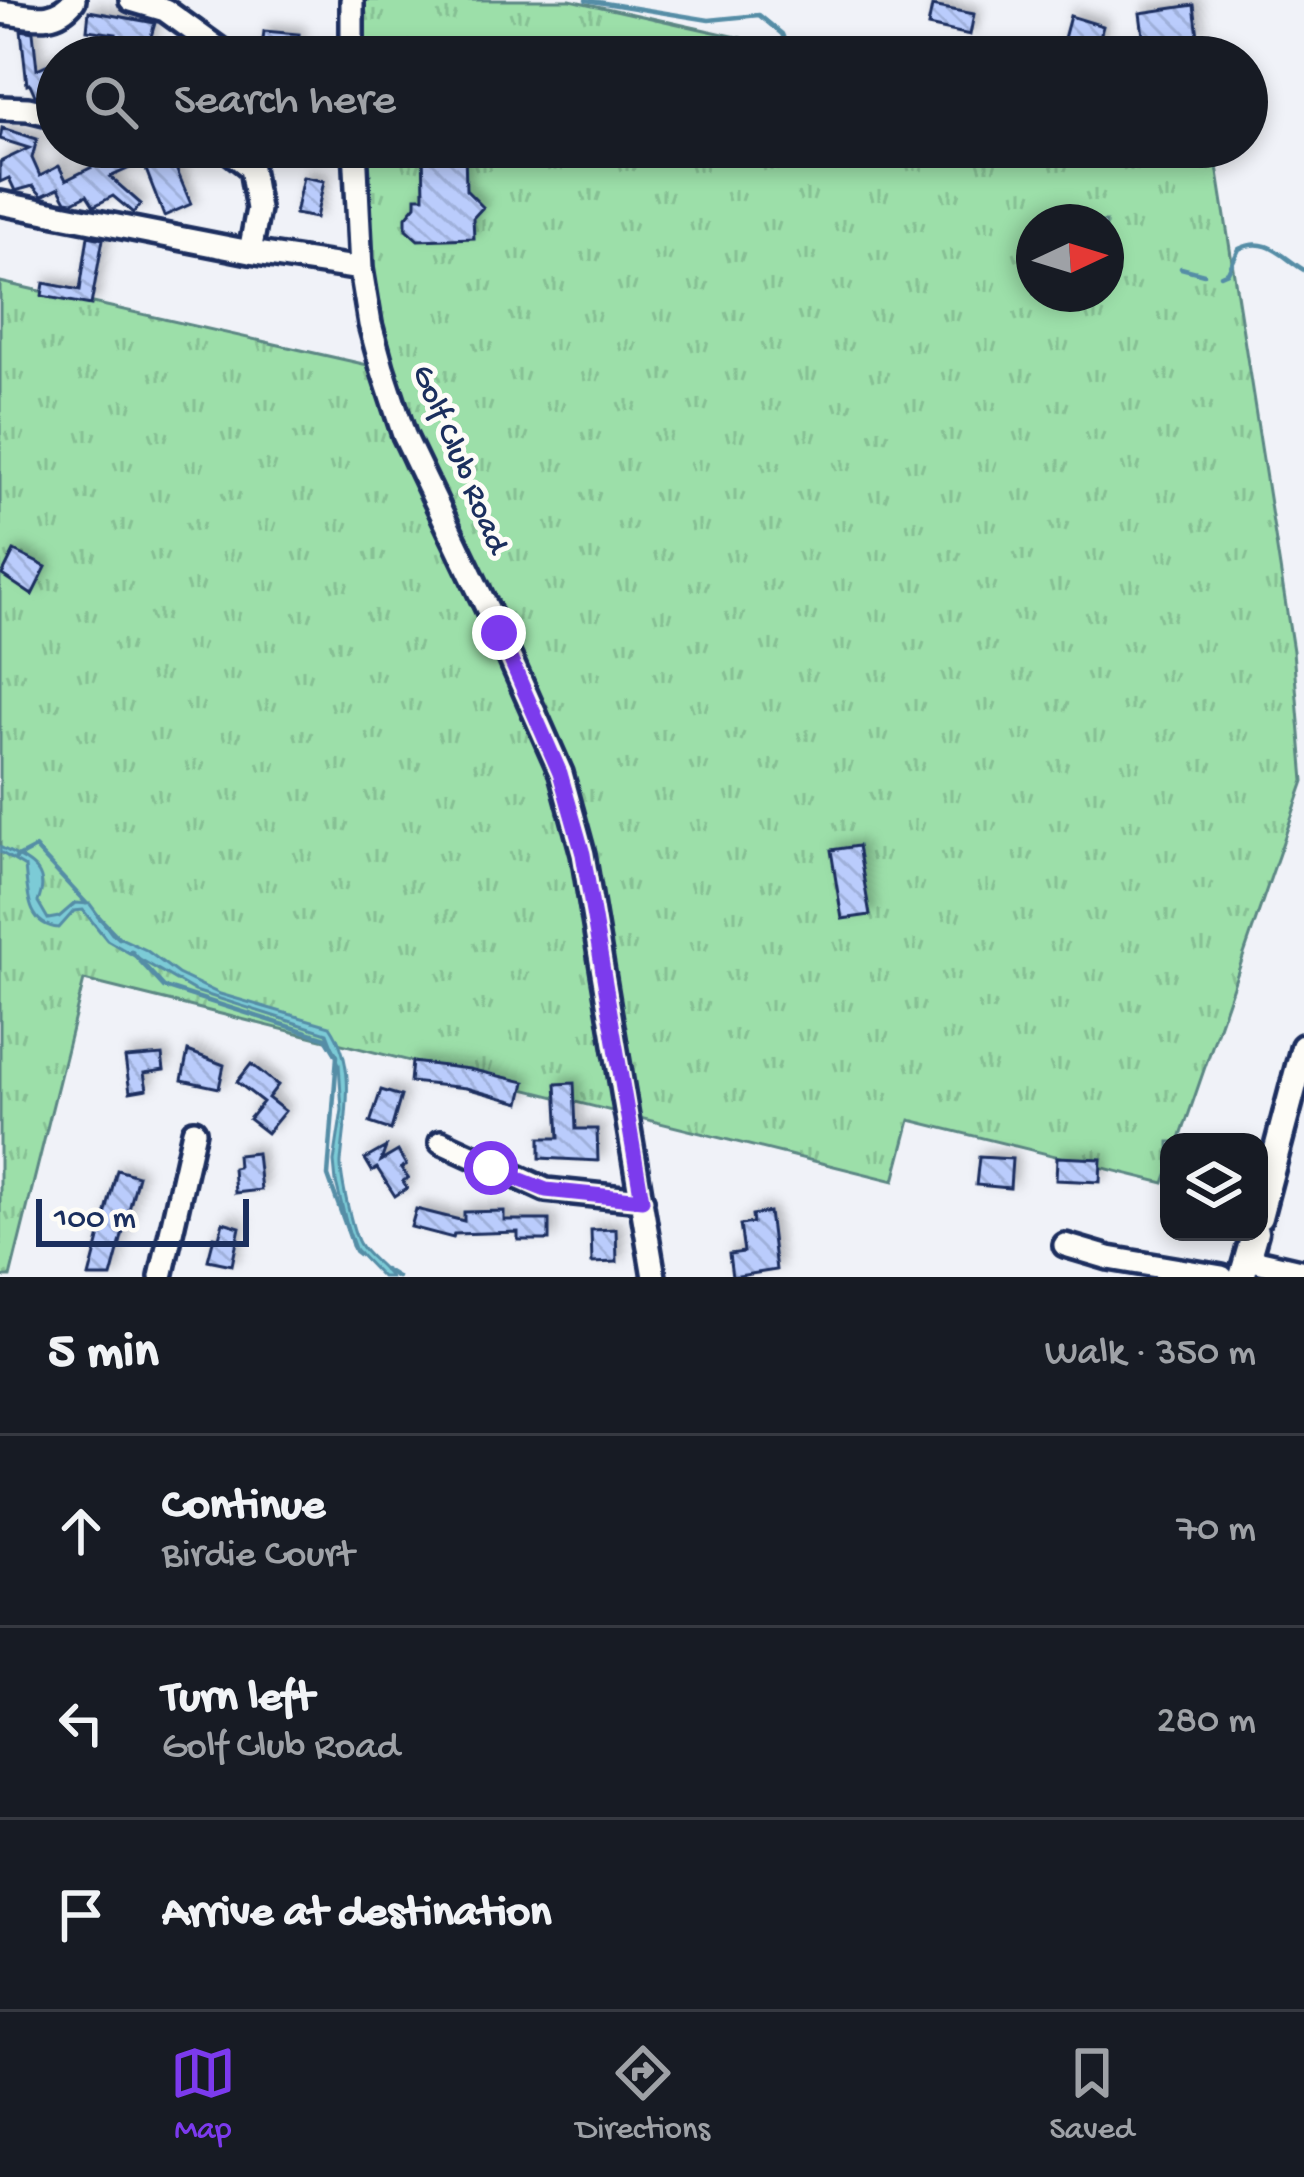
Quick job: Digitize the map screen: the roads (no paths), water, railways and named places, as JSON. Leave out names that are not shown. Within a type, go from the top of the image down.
[{"type":"main road","points":[[1268,1182],[1304,1047]]},
{"type":"street","points":[[0,12],[53,18],[74,0]]},
{"type":"street","points":[[131,0],[165,10],[198,36]]},
{"type":"street","points":[[352,0],[352,36]]},
{"type":"street","points":[[0,108],[36,111]]},
{"type":"street","points":[[250,252],[258,209],[251,168]]},
{"type":"street","name":"Golf Club Road","points":[[356,168],[361,269],[370,324],[404,435],[560,773],[586,872],[654,1277]]},
{"type":"street","points":[[0,203],[361,269]]},
{"type":"street","points":[[160,1277],[194,1131]]},
{"type":"street","points":[[441,1142],[546,1190],[642,1200]]},
{"type":"street","points":[[1065,1245],[1109,1258],[1222,1277]]},
{"type":"street","points":[[1245,1268],[1304,1272]]},
{"type":"water","points":[[0,847],[39,873],[38,902],[48,919],[59,917],[75,903],[90,904],[112,934],[146,950],[178,974],[220,994],[330,1026],[347,1075],[341,1162],[350,1215],[362,1248],[390,1277],[382,1277],[352,1246],[336,1182],[334,1162],[342,1110],[339,1064],[327,1033],[195,991],[107,940],[83,910],[74,911],[59,928],[48,926],[31,906],[25,867],[0,852]]},
{"type":"waterway","points":[[586,0],[709,20],[759,15],[783,36]]},
{"type":"waterway","points":[[1221,275],[1228,272],[1239,249],[1249,245],[1274,249],[1304,270]]},
{"type":"waterway","points":[[1181,268],[1204,274]]},
{"type":"waterway","points":[[16,858],[35,848],[86,903]]},
{"type":"waterway","points":[[98,916],[119,938]]},
{"type":"waterway","points":[[131,951],[164,987],[326,1038],[337,1056],[328,1176],[359,1254]]},
{"type":"waterway","points":[[384,1269],[397,1277]]}]
